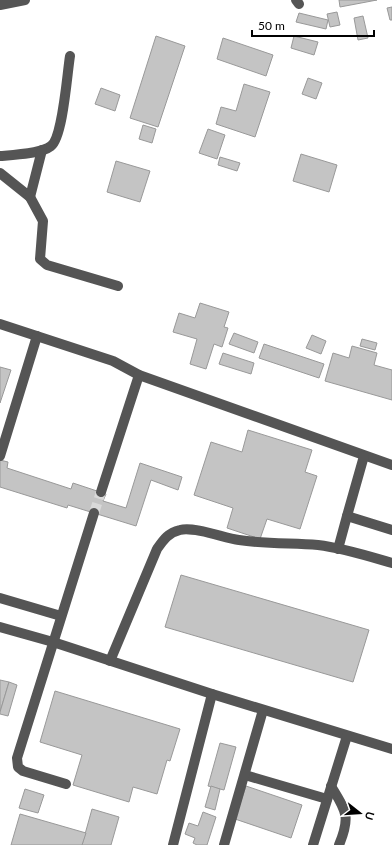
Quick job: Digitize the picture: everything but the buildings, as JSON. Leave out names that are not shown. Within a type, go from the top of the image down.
[{"type":"lane","points":[[0,5],[25,0]]},
{"type":"lane","points":[[0,156],[16,155],[42,150],[52,146],[59,135],[70,56]]},
{"type":"lane","points":[[30,197],[42,150]]},
{"type":"lane","points":[[0,173],[30,197],[43,221],[40,259],[47,265],[118,286]]},
{"type":"lane","points":[[0,324],[113,361],[139,375],[392,465]]},
{"type":"lane","points":[[0,456],[37,336]]},
{"type":"lane","points":[[101,492],[139,375]]},
{"type":"lane","points":[[338,549],[364,456]]},
{"type":"lane","points":[[66,784],[23,771],[18,767],[18,758],[94,513]]},
{"type":"lane","points":[[347,516],[392,530]]},
{"type":"lane","points":[[110,661],[157,549],[167,535],[181,530],[206,532],[228,539],[254,543],[318,545],[392,563]]},
{"type":"lane","points":[[0,598],[61,616]]},
{"type":"lane","points":[[0,627],[53,642],[212,694],[392,749]]},
{"type":"lane","points":[[173,845],[212,694]]},
{"type":"lane","points":[[224,845],[263,710]]},
{"type":"lane","points":[[314,845],[347,736]]},
{"type":"lane","points":[[245,775],[327,800]]},
{"type":"lane","points":[[331,786],[346,810],[346,819],[339,845]]},
{"type":"tunnel","points":[[94,513],[101,492]]}]
